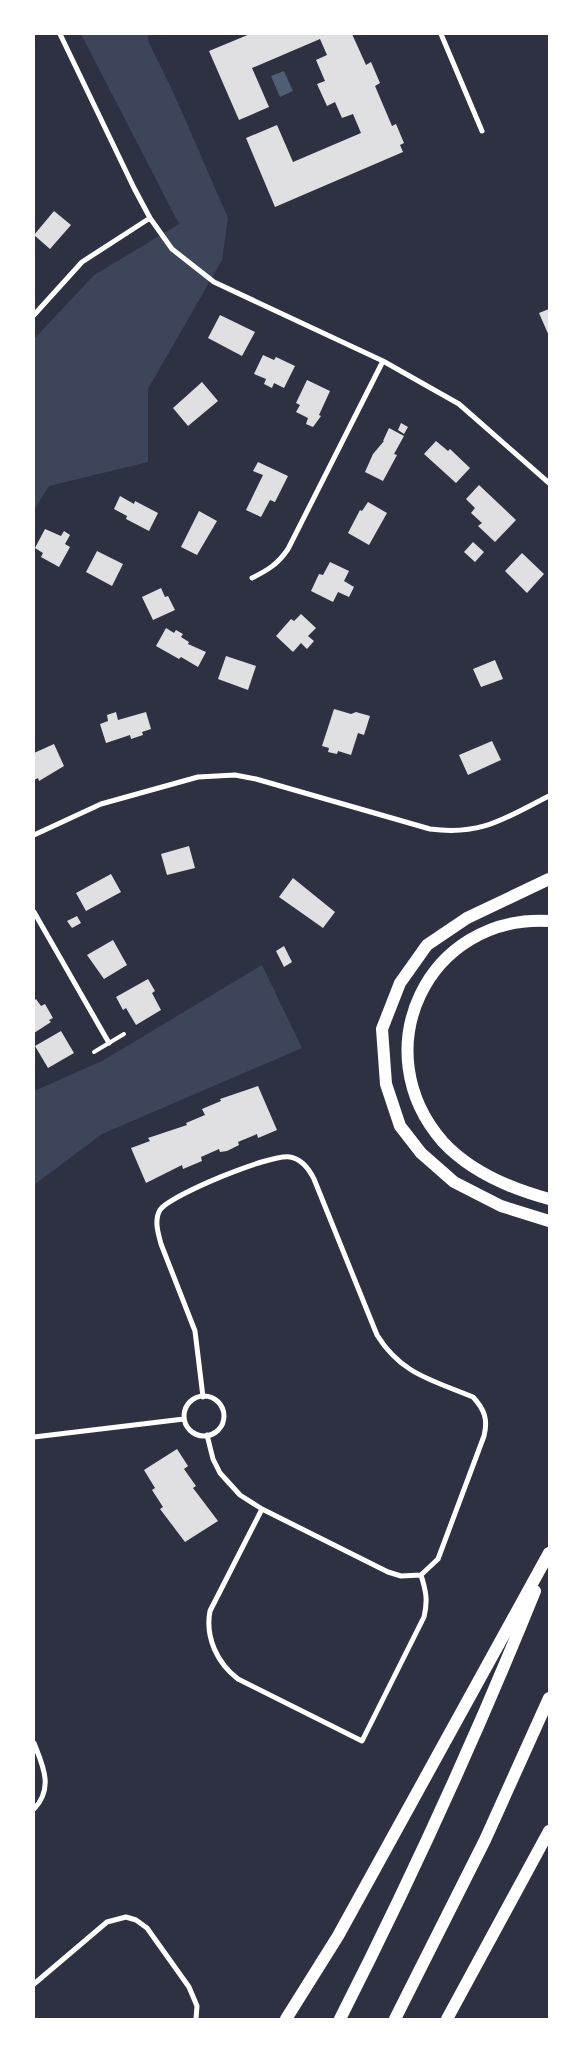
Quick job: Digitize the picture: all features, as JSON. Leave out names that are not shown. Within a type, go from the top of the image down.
[{"type":"main road","points":[[549,879],[467,918],[427,944],[400,983],[382,1029],[386,1084],[400,1126],[421,1153],[454,1182],[502,1206],[549,1221]]},
{"type":"main road","points":[[549,922],[536,921],[493,929],[456,948],[439,965],[423,987],[414,1009],[408,1035],[408,1057],[410,1076],[416,1097],[428,1120],[444,1142],[477,1169],[504,1183],[549,1199]]},
{"type":"main road","points":[[286,2019],[338,1936],[549,1555]]},
{"type":"main road","points":[[340,2019],[397,1905],[472,1742],[549,1555]]},
{"type":"main road","points":[[395,2019],[468,1874],[549,1698]]},
{"type":"main road","points":[[447,2019],[549,1831]]},
{"type":"street","points":[[60,34],[150,218],[172,249],[214,282],[383,361],[459,404],[549,483]]},
{"type":"street","points":[[441,34],[482,131]]},
{"type":"street","points":[[34,315],[82,262],[150,218]]},
{"type":"street","points":[[252,578],[280,562],[383,361]]},
{"type":"street","points":[[34,834],[101,804],[172,784],[217,774],[256,779],[430,828],[452,832],[472,830],[494,824],[549,796]]},
{"type":"street","points":[[34,912],[109,1043]]},
{"type":"street","points":[[203,1397],[195,1332],[157,1230],[160,1211],[176,1197],[269,1158],[289,1156],[299,1160],[308,1168],[377,1335],[385,1348],[403,1366],[473,1398],[481,1406],[487,1424],[444,1549],[438,1560],[421,1575],[402,1576],[388,1572],[262,1509],[233,1488],[220,1473],[213,1459],[207,1435]]},
{"type":"street","points":[[203,1397],[210,1397],[219,1403],[224,1415],[220,1429],[207,1435],[194,1433],[187,1427],[184,1419],[189,1403],[203,1397]]},
{"type":"street","points":[[34,1437],[184,1419]]},
{"type":"street","points":[[262,1509],[210,1611],[208,1623],[210,1634],[221,1664],[238,1679],[362,1741],[424,1617],[428,1602],[427,1591],[421,1575]]},
{"type":"street","points":[[34,1743],[46,1781],[41,1800],[34,1809]]},
{"type":"street","points":[[34,1984],[107,1922],[126,1917],[136,1920],[147,1928],[189,1987],[197,2006],[196,2019]]},
{"type":"lane","points":[[94,1052],[124,1034]]},
{"type":"shaded area","points":[[81,34],[148,34],[148,41],[175,96],[228,218],[222,260],[148,389],[148,462],[49,486],[34,510],[34,339],[94,275],[179,224]]},
{"type":"shaded area","points":[[284,71],[293,91],[280,97],[271,76]]},
{"type":"shaded area","points":[[262,965],[302,1048],[102,1134],[34,1185],[34,1091],[102,1061]]},
{"type":"building","points":[[250,34],[352,34],[366,65],[371,62],[380,83],[375,86],[392,126],[396,124],[404,143],[400,145],[403,152],[275,207],[246,138],[277,125],[293,162],[361,133],[353,114],[342,118],[335,102],[327,106],[317,84],[325,81],[316,60],[327,55],[320,39],[252,68],[269,107],[239,120],[209,51]]},
{"type":"building","points":[[54,211],[71,225],[50,249],[34,235]]},
{"type":"building","points":[[549,309],[549,336],[539,313]]},
{"type":"building","points":[[220,315],[255,332],[242,356],[208,338]]},
{"type":"building","points":[[263,355],[274,360],[276,357],[295,366],[284,388],[274,383],[272,388],[264,384],[266,379],[254,374]]},
{"type":"building","points":[[307,380],[330,391],[319,415],[321,416],[313,427],[306,424],[308,418],[296,412],[300,405],[296,403]]},
{"type":"building","points":[[202,382],[218,401],[188,426],[173,408]]},
{"type":"building","points":[[401,423],[408,427],[404,434],[398,430]]},
{"type":"building","points":[[389,428],[404,436],[394,454],[397,455],[383,481],[365,472],[373,454],[384,441]]},
{"type":"building","points":[[436,441],[448,451],[450,449],[470,468],[456,483],[424,454]]},
{"type":"building","points":[[258,462],[288,476],[275,502],[270,500],[261,517],[246,510],[263,475],[253,471]]},
{"type":"building","points":[[479,485],[516,520],[495,542],[478,526],[482,523],[471,513],[475,508],[466,499]]},
{"type":"building","points":[[120,496],[134,504],[135,501],[158,513],[149,531],[126,519],[127,516],[114,509]]},
{"type":"building","points":[[368,502],[387,513],[369,545],[348,533],[360,510],[362,511]]},
{"type":"building","points":[[199,511],[217,521],[197,555],[181,547]]},
{"type":"building","points":[[45,529],[61,536],[64,531],[70,535],[65,544],[70,547],[59,567],[41,557],[43,553],[35,548]]},
{"type":"building","points":[[473,542],[484,552],[475,562],[464,552]]},
{"type":"building","points":[[97,551],[123,564],[112,586],[86,572]]},
{"type":"building","points":[[522,553],[544,574],[527,593],[505,571]]},
{"type":"building","points":[[330,562],[349,571],[344,581],[354,587],[349,597],[338,592],[333,602],[311,591],[319,574],[323,575]]},
{"type":"building","points":[[161,588],[165,597],[168,596],[175,610],[153,620],[142,597]]},
{"type":"building","points":[[301,614],[316,628],[308,636],[314,641],[307,649],[301,643],[293,652],[276,636],[291,619],[294,621]]},
{"type":"building","points":[[166,628],[174,633],[176,630],[183,634],[181,637],[189,642],[188,644],[206,652],[198,667],[156,646]]},
{"type":"building","points":[[226,656],[256,666],[248,690],[218,679]]},
{"type":"building","points":[[495,660],[503,679],[481,687],[473,669]]},
{"type":"building","points":[[334,709],[351,714],[356,712],[370,716],[364,735],[358,733],[351,755],[338,751],[337,754],[328,752],[329,748],[322,746]]},
{"type":"building","points":[[116,712],[118,720],[146,712],[151,729],[142,732],[143,735],[131,739],[130,735],[106,743],[100,724],[108,721],[107,715]]},
{"type":"building","points":[[492,741],[501,760],[468,775],[459,755]]},
{"type":"building","points":[[54,744],[64,766],[39,781],[38,778],[34,780],[34,753]]},
{"type":"building","points":[[189,846],[195,868],[167,875],[161,854]]},
{"type":"building","points":[[111,874],[121,892],[86,911],[76,893]]},
{"type":"building","points":[[293,878],[335,912],[323,928],[279,897]]},
{"type":"building","points":[[77,916],[81,923],[72,928],[67,921]]},
{"type":"building","points":[[113,940],[127,965],[104,979],[87,955]]},
{"type":"building","points":[[284,946],[292,962],[284,967],[276,951]]},
{"type":"building","points":[[148,979],[155,991],[152,993],[161,1010],[136,1025],[126,1008],[123,1010],[116,997]]},
{"type":"building","points":[[36,999],[41,1006],[45,1004],[53,1018],[49,1020],[51,1022],[34,1033],[34,1001]]},
{"type":"building","points":[[61,1031],[74,1053],[48,1068],[35,1046]]},
{"type":"building","points":[[258,1086],[277,1130],[258,1138],[257,1134],[238,1142],[239,1145],[227,1151],[220,1152],[219,1149],[201,1157],[202,1161],[183,1169],[182,1165],[146,1183],[131,1148],[150,1141],[148,1138],[187,1125],[186,1123],[205,1115],[202,1109],[221,1101],[220,1099]]},
{"type":"building","points":[[177,1449],[188,1466],[184,1469],[196,1486],[193,1488],[218,1521],[185,1542],[160,1509],[163,1507],[152,1490],[155,1488],[144,1470]]}]
